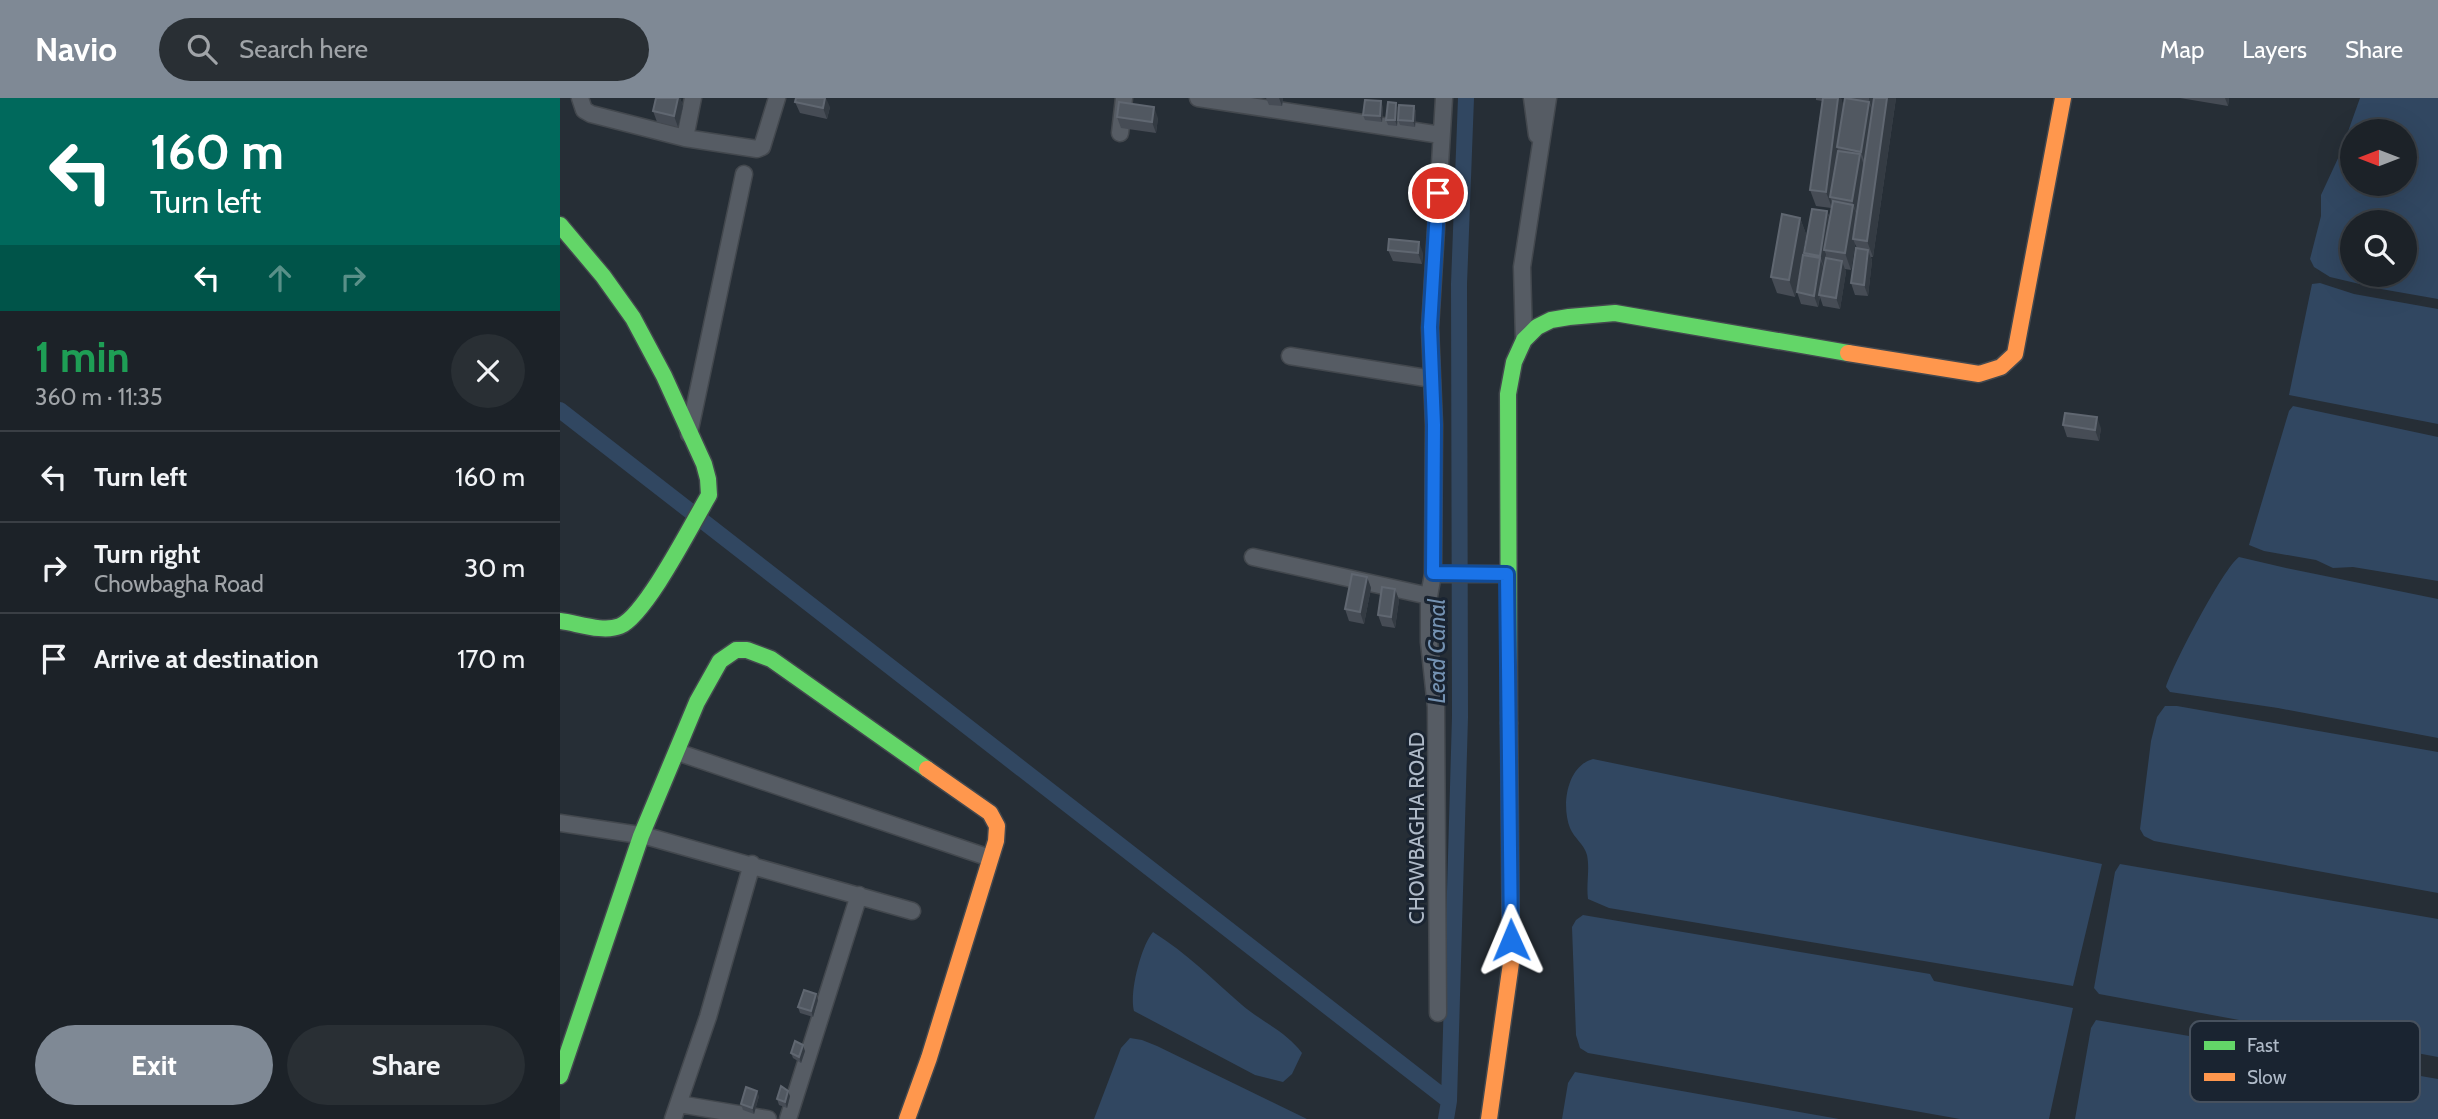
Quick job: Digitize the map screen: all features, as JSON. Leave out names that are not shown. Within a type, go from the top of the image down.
[{"type":"street","points":[[580,98],[584,110],[591,114],[685,138],[757,149],[762,147],[777,98]]},
{"type":"street","points":[[685,138],[693,98]]},
{"type":"street","points":[[1120,133],[1124,98]]},
{"type":"street","points":[[1198,98],[1441,135]]},
{"type":"street","name":"CHOWBAGHA ROAD","points":[[1438,1013],[1436,707],[1429,642],[1429,596],[1433,573],[1430,327],[1444,98]]},
{"type":"street","points":[[1532,98],[1540,151]]},
{"type":"street","points":[[1524,340],[1522,267],[1548,98]]},
{"type":"street","points":[[1489,1119],[1511,963],[1508,394],[1514,362],[1524,340],[1537,327],[1551,320],[1615,313],[1952,371],[1980,374],[2002,369],[2015,354],[2063,98]]},
{"type":"street","points":[[689,434],[744,174]]},
{"type":"street","points":[[560,225],[609,282],[628,309],[684,417],[708,474],[709,495],[652,589],[626,624],[617,627],[560,621]]},
{"type":"street","points":[[1290,356],[1432,379]]},
{"type":"street","points":[[1253,557],[1429,596]]},
{"type":"street","points":[[1433,573],[1507,574]]},
{"type":"street","points":[[560,1076],[642,836],[697,702],[720,661],[736,650],[747,650],[771,659],[990,813],[997,826],[990,858],[929,1058],[907,1119]]},
{"type":"street","points":[[677,752],[990,858]]},
{"type":"street","points":[[560,823],[642,836],[752,864],[912,911]]},
{"type":"street","points":[[752,864],[708,1017],[676,1112],[768,1119]]},
{"type":"street","points":[[788,1119],[859,895]]},
{"type":"water","points":[[2360,98],[2438,98],[2438,299],[2372,287],[2417,287],[2417,210],[2340,210],[2340,279],[2330,277],[2314,267],[2310,259],[2321,216],[2321,195],[2340,154],[2340,196],[2417,196],[2417,119],[2352,119]]},
{"type":"water","points":[[2320,283],[2354,294],[2438,309],[2438,424],[2289,395],[2312,284]]},
{"type":"water","points":[[2293,406],[2438,437],[2438,581],[2353,567],[2333,568],[2316,560],[2264,551],[2249,545],[2289,411]]},
{"type":"water","points":[[2239,557],[2438,599],[2438,738],[2278,708],[2170,692],[2166,687],[2188,639],[2222,579]]},
{"type":"water","points":[[2165,706],[2438,752],[2438,893],[2154,841],[2144,836],[2140,829],[2151,741],[2157,717]]},
{"type":"water","points":[[1593,759],[2102,864],[2073,986],[1609,908],[1588,899],[1587,855],[1570,828],[1566,798],[1577,769]]},
{"type":"water","points":[[2120,864],[2438,919],[2438,1057],[2420,1054],[2420,1021],[2244,1021],[2099,994],[2094,988],[2115,872]]},
{"type":"water","points":[[1583,915],[1930,974],[1934,981],[2073,1008],[2049,1119],[1960,1119],[1588,1053],[1580,1048],[1576,1035],[1572,927]]},
{"type":"water","points":[[1153,932],[1189,958],[1242,1005],[1296,1046],[1302,1053],[1292,1074],[1283,1082],[1255,1075],[1134,1011],[1133,993],[1137,970]]},
{"type":"water","points":[[2096,1020],[2190,1036],[2190,1102],[2420,1102],[2420,1076],[2438,1079],[2438,1119],[2075,1119],[2091,1028]]},
{"type":"water","points":[[1130,1038],[1157,1046],[1307,1119],[1094,1119],[1121,1048]]},
{"type":"water","points":[[1575,1072],[1839,1119],[1562,1119],[1568,1083]]},
{"type":"building","points":[[656,98],[678,98],[674,116],[653,111]]},
{"type":"building","points":[[796,98],[825,98],[823,108],[795,102]]},
{"type":"building","points":[[1823,98],[1838,98],[1826,192],[1810,190]]},
{"type":"building","points":[[1845,98],[1869,102],[1861,152],[1837,147]]},
{"type":"building","points":[[1874,98],[1887,98],[1867,241],[1853,239]]},
{"type":"building","points":[[1365,100],[1381,101],[1380,116],[1363,115]]},
{"type":"building","points":[[1119,102],[1154,107],[1152,122],[1117,117]]},
{"type":"building","points":[[1388,102],[1396,103],[1395,120],[1386,120]]},
{"type":"building","points":[[1399,105],[1414,106],[1413,121],[1398,120]]},
{"type":"building","points":[[1838,151],[1860,154],[1852,201],[1830,197]]},
{"type":"building","points":[[1833,201],[1853,205],[1845,253],[1824,250]]},
{"type":"building","points":[[1812,209],[1827,211],[1820,256],[1804,253]]},
{"type":"building","points":[[1782,214],[1800,218],[1789,280],[1771,277]]},
{"type":"building","points":[[1389,239],[1419,242],[1418,253],[1388,250]]},
{"type":"building","points":[[1856,248],[1868,250],[1864,285],[1851,283]]},
{"type":"building","points":[[1803,255],[1820,258],[1814,296],[1797,292]]},
{"type":"building","points":[[1826,258],[1842,261],[1836,298],[1819,295]]},
{"type":"building","points":[[2065,413],[2097,417],[2095,430],[2063,425]]},
{"type":"building","points":[[1352,574],[1367,577],[1360,612],[1345,609]]},
{"type":"building","points":[[1382,587],[1395,589],[1391,617],[1378,615]]},
{"type":"building","points":[[804,990],[816,994],[811,1011],[798,1007]]},
{"type":"building","points":[[795,1041],[803,1045],[799,1057],[791,1053]]},
{"type":"building","points":[[781,1086],[788,1091],[785,1102],[777,1099]]},
{"type":"building","points":[[746,1087],[757,1091],[752,1108],[741,1104]]},
{"type":"waterway","name":"Lead Canal","points":[[1446,1119],[1449,1101],[1460,717],[1459,284],[1466,98]]},
{"type":"waterway","points":[[560,410],[1449,1101]]},
{"type":"traffic: fast","points":[[560,225],[603,276],[633,318],[664,376],[704,464],[709,495],[655,587],[631,618],[613,628],[560,621]]},
{"type":"traffic: fast","points":[[1509,723],[1508,394],[1514,362],[1524,340],[1537,327],[1551,320],[1615,313],[1848,353]]},
{"type":"traffic: fast","points":[[560,1076],[641,836],[697,702],[720,661],[736,650],[747,650],[771,659],[927,769]]},
{"type":"traffic: slow","points":[[1848,353],[1979,374],[2001,367],[2015,354],[2063,98]]},
{"type":"traffic: slow","points":[[1489,1119],[1511,963],[1509,723]]},
{"type":"traffic: slow","points":[[907,1119],[929,1058],[996,841],[997,826],[990,813],[927,769]]},
{"type":"route","points":[[1438,193],[1430,327],[1434,425],[1433,573],[1507,574],[1511,940]]}]
